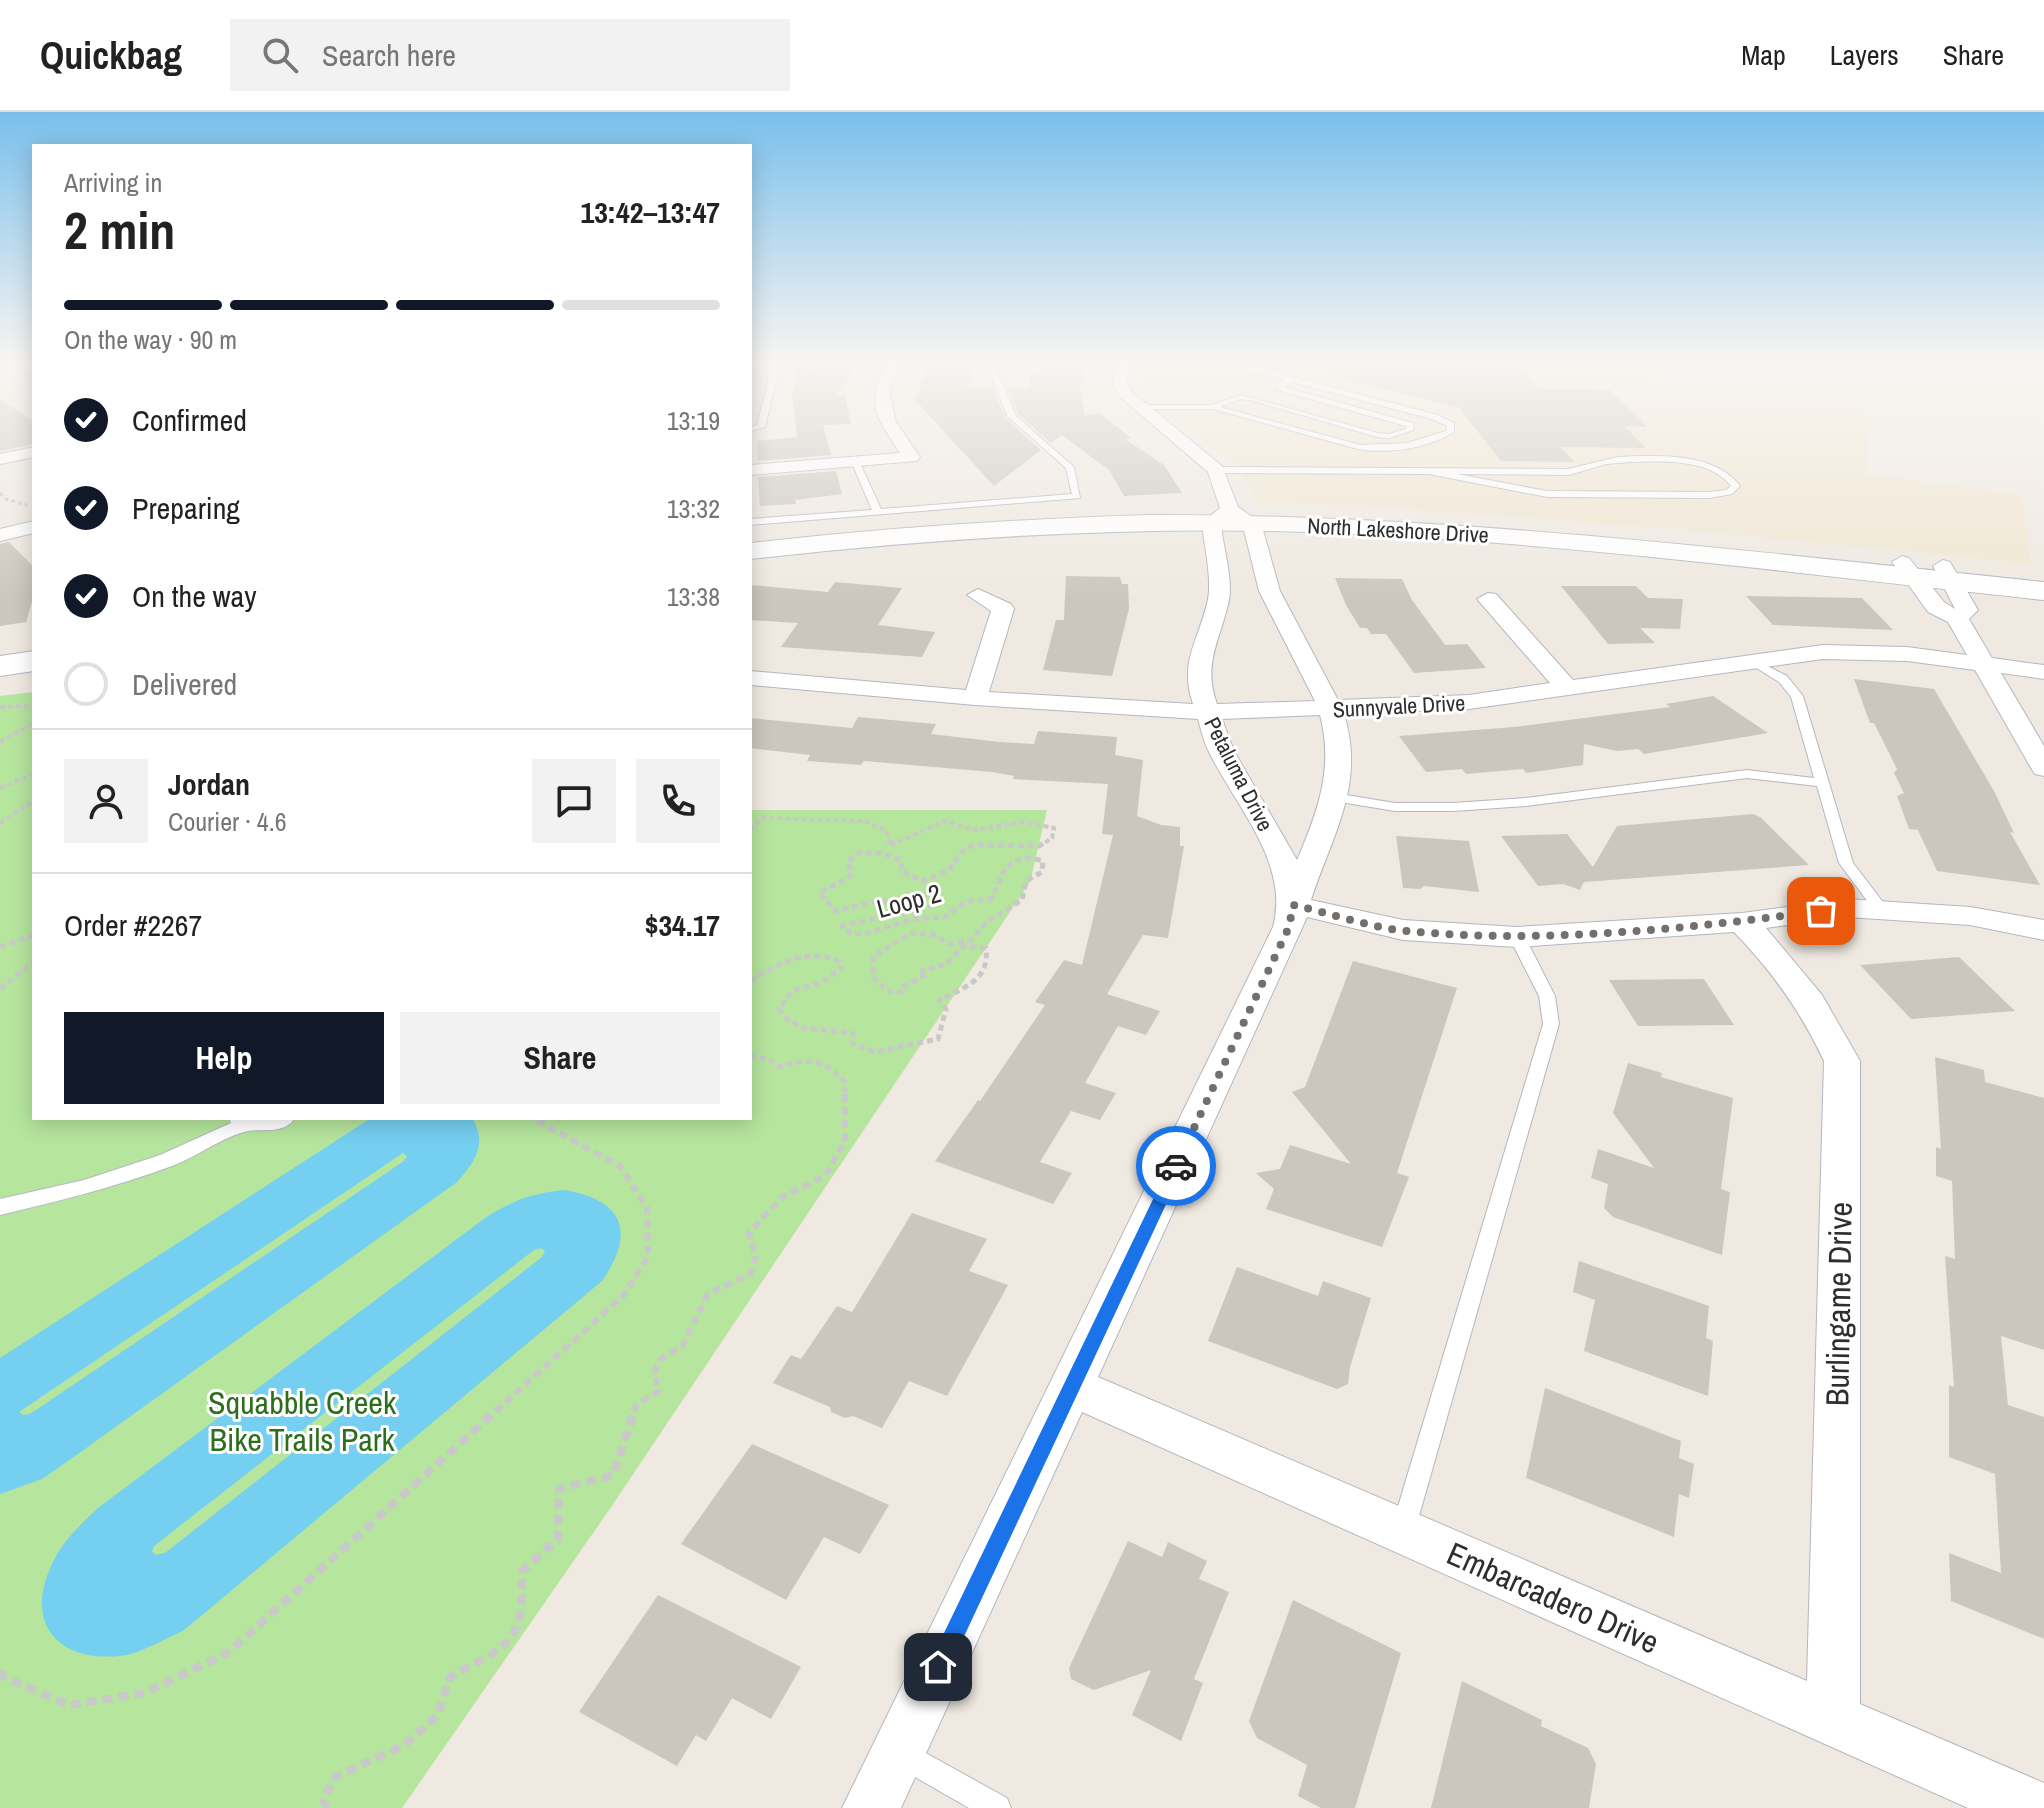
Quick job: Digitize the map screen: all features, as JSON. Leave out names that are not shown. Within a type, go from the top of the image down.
[{"type":"main road","name":"North Lakeshore Drive","points":[[752,537],[1015,514],[1231,519],[1514,536],[1947,574],[2044,577]]},
{"type":"main road","name":"North Lakeshore Drive","points":[[752,551],[999,528],[1231,519]]},
{"type":"main road","name":"North Lakeshore Drive","points":[[1947,574],[2044,591]]},
{"type":"main road","points":[[0,649],[32,644]]},
{"type":"main road","points":[[0,666],[32,661]]},
{"type":"street","points":[[752,470],[911,457],[901,442]]},
{"type":"street","points":[[1182,442],[1216,470]]},
{"type":"street","points":[[0,459],[32,452]]},
{"type":"street","name":"Petaluma Drive","points":[[871,1808],[1289,927],[1293,905],[1334,797],[1340,757],[1331,710],[1231,519],[1216,470]]},
{"type":"street","name":"Petaluma Drive","points":[[1231,519],[1219,597],[1199,660],[1200,690],[1221,751],[1275,844],[1291,881],[1293,905]]},
{"type":"street","points":[[0,535],[32,527]]},
{"type":"street","points":[[1907,570],[1936,607],[1957,618],[2044,768]]},
{"type":"street","points":[[1947,574],[1967,610],[1957,618]]},
{"type":"street","points":[[975,698],[1003,609],[978,595]]},
{"type":"street","points":[[1488,599],[1568,689]]},
{"type":"street","name":"Sunnyvale Drive","points":[[752,678],[975,698],[1206,712],[1331,710],[1469,702],[1823,652],[1907,654],[2044,672]]},
{"type":"street","points":[[1293,905],[1403,930],[1517,937],[1742,922],[1847,908],[1970,916],[2044,930]]},
{"type":"street","name":"Burlingame Drive","points":[[1742,922],[1788,968],[1820,1013],[1842,1061],[1833,1720]]},
{"type":"street","name":"Embarcadero Drive","points":[[1073,1387],[2034,1808]]},
{"type":"lane","points":[[752,522],[1077,496],[1070,467],[1041,442]]},
{"type":"lane","points":[[1343,442],[1361,447],[1408,448],[1423,442]]},
{"type":"lane","points":[[1216,470],[1428,471],[1569,472],[1615,460],[1660,459],[1709,467],[1728,475],[1736,486],[1729,492],[1709,495],[1547,494],[1428,471]]},
{"type":"lane","points":[[855,461],[877,511]]},
{"type":"lane","points":[[1754,662],[1783,679],[1797,696],[1846,863],[1881,910]]},
{"type":"lane","points":[[1334,797],[1395,807],[1453,807],[1526,802],[1747,774],[1823,783]]},
{"type":"lane","points":[[1403,1532],[1551,1024],[1547,996],[1517,937]]},
{"type":"lane","points":[[0,1207],[85,1187],[154,1165],[240,1122],[273,1124],[282,1120]]},
{"type":"lane","points":[[898,1751],[997,1808]]},
{"type":"path","points":[[0,493],[32,510]]},
{"type":"path","points":[[0,707],[32,706]]},
{"type":"path","points":[[0,742],[32,724]]},
{"type":"path","points":[[0,788],[32,775]]},
{"type":"path","points":[[0,823],[32,802]]},
{"type":"path","name":"Loop 2","points":[[752,828],[762,818],[864,821],[886,830],[890,845],[905,843],[939,821],[950,821],[974,830],[1038,820],[1054,828],[1052,838],[1039,846],[974,845],[961,852],[949,870],[923,881],[902,872],[901,860],[882,853],[858,853],[847,863],[852,872],[848,878],[819,893],[836,911],[880,900],[887,904],[904,903],[919,894],[933,896],[931,906],[842,926],[852,934],[868,933],[913,919],[945,917],[965,902],[992,898],[1006,863],[1013,858],[1028,856],[1043,861],[1042,872],[1026,881],[1022,900],[986,922],[972,939],[951,944],[933,935],[911,933],[873,957],[873,977],[887,991],[902,992],[903,987],[927,974],[922,971],[947,965],[958,957],[964,946],[986,948],[988,963],[976,982],[939,1000],[946,1009],[938,1039],[874,1052],[852,1043],[853,1033],[843,1029],[828,1027],[812,1032],[787,1023],[779,1009],[792,991],[822,982],[842,968],[839,961],[823,955],[803,952],[752,980]]},
{"type":"path","points":[[0,947],[32,936]]},
{"type":"path","points":[[0,989],[32,963]]},
{"type":"path","points":[[327,1808],[323,1800],[335,1777],[404,1745],[438,1715],[450,1677],[508,1644],[523,1613],[522,1571],[558,1539],[559,1489],[613,1475],[636,1405],[659,1391],[654,1373],[661,1359],[682,1346],[708,1294],[750,1274],[756,1257],[749,1233],[763,1211],[806,1181],[825,1176],[845,1141],[845,1082],[827,1062],[804,1058],[778,1067],[769,1059],[752,1056]]},
{"type":"path","points":[[0,1671],[4,1677],[69,1705],[145,1693],[229,1652],[623,1296],[648,1257],[647,1208],[620,1166],[536,1120]]},
{"type":"shaded area","points":[[1205,442],[1867,442],[1867,474],[2021,495],[2031,564],[1702,531],[1370,506],[1258,503],[1235,462]]},
{"type":"green space","name":"Squabble Creek Bike Trails Park","points":[[32,692],[32,1120],[752,1120],[752,810],[1047,810],[1030,882],[609,1510],[402,1808],[0,1808],[0,696]]},
{"type":"water","points":[[368,1120],[473,1120],[479,1136],[477,1152],[457,1182],[42,1479],[0,1494],[0,1358]],"holes":[[[403,1153],[407,1156],[404,1161],[30,1414],[19,1412]]]},
{"type":"water","points":[[564,1190],[600,1202],[611,1210],[618,1221],[621,1233],[619,1248],[602,1281],[183,1631],[120,1656],[77,1652],[51,1633],[44,1618],[42,1601],[45,1582],[63,1546],[98,1508],[485,1218],[523,1199]],"holes":[[[541,1248],[545,1251],[542,1257],[165,1553],[156,1555],[152,1552],[154,1546],[534,1250]]]},
{"type":"building","points":[[0,442],[32,442],[32,444],[0,451]]},
{"type":"building","points":[[757,442],[828,442],[831,455],[758,461]]},
{"type":"building","points":[[954,442],[1032,442],[1041,450],[994,486]]},
{"type":"building","points":[[1072,442],[1130,442],[1164,465],[1182,493],[1124,496],[1109,470]]},
{"type":"building","points":[[1486,442],[1640,442],[1646,448],[1561,447],[1574,462],[1501,461]]},
{"type":"building","points":[[836,471],[842,494],[795,500],[796,504],[760,506],[758,477]]},
{"type":"building","points":[[9,542],[32,565],[32,602],[26,622],[0,626],[0,544]]},
{"type":"building","points":[[1066,576],[1120,577],[1122,584],[1128,584],[1129,609],[1112,676],[1043,670],[1056,620],[1064,620]]},
{"type":"building","points":[[1335,578],[1402,579],[1412,600],[1445,645],[1467,644],[1486,668],[1414,673],[1386,634],[1371,634],[1367,628],[1360,628]]},
{"type":"building","points":[[835,582],[902,588],[878,625],[935,632],[922,657],[781,647],[798,623],[752,620],[752,585],[828,592]]},
{"type":"building","points":[[1561,586],[1636,586],[1648,598],[1683,599],[1680,629],[1640,628],[1655,643],[1608,644]]},
{"type":"building","points":[[1746,596],[1862,598],[1893,630],[1773,625]]},
{"type":"building","points":[[1854,679],[1934,689],[1994,791],[2014,833],[2010,832],[2040,885],[1937,871],[1918,830],[1909,829],[1897,796],[1904,793],[1894,773],[1897,769],[1874,723],[1870,723]]},
{"type":"building","points":[[1713,696],[1768,733],[1644,754],[1638,749],[1617,751],[1584,744],[1583,765],[1526,773],[1523,769],[1466,774],[1462,769],[1426,772],[1399,736],[1514,727],[1670,707],[1666,704]]},
{"type":"building","points":[[858,717],[936,724],[931,734],[1000,742],[1034,744],[1038,731],[1117,737],[1115,755],[1143,760],[1137,816],[1161,825],[1180,827],[1180,846],[1184,846],[1168,938],[1143,935],[1107,994],[1160,1011],[1146,1035],[1118,1026],[1085,1083],[1116,1093],[1100,1120],[1071,1111],[1040,1162],[1072,1173],[1053,1204],[935,1161],[1045,1005],[1035,1002],[1064,960],[1082,965],[1113,835],[1102,834],[1108,784],[1013,779],[1014,776],[992,772],[864,761],[861,765],[807,761],[810,755],[752,748],[752,718],[852,728]]},
{"type":"building","points":[[1753,814],[1760,817],[1809,865],[1584,882],[1580,890],[1563,884],[1538,886],[1501,836],[1567,834],[1593,867],[1617,826]]},
{"type":"building","points":[[1396,836],[1469,841],[1479,892],[1424,886],[1420,889],[1403,888]]},
{"type":"building","points":[[1959,957],[2015,1011],[1911,1019],[1860,965]]},
{"type":"building","points":[[1353,961],[1457,988],[1397,1173],[1409,1177],[1382,1247],[1266,1209],[1274,1189],[1256,1173],[1280,1169],[1290,1145],[1351,1164],[1292,1092],[1305,1087]]},
{"type":"building","points":[[1704,979],[1734,1025],[1638,1026],[1609,980]]},
{"type":"building","points":[[1935,1057],[1984,1070],[1985,1082],[2044,1098],[2044,1350],[2001,1336],[2008,1405],[2044,1417],[2044,1639],[1951,1601],[1949,1553],[2001,1573],[1995,1474],[1949,1457],[1949,1385],[1954,1387],[1945,1256],[1955,1259],[1952,1181],[1936,1176],[1936,1147],[1941,1149]]},
{"type":"building","points":[[1628,1063],[1662,1073],[1661,1077],[1733,1098],[1721,1189],[1730,1192],[1722,1255],[1613,1217],[1604,1208],[1608,1184],[1591,1178],[1598,1149],[1654,1168],[1613,1113]]},
{"type":"building","points":[[912,1213],[987,1239],[969,1271],[1008,1285],[947,1396],[909,1381],[882,1428],[853,1416],[845,1418],[831,1412],[830,1407],[773,1383],[791,1355],[801,1359],[837,1306],[852,1312]]},
{"type":"building","points":[[1579,1261],[1709,1306],[1706,1338],[1713,1341],[1708,1396],[1584,1351],[1595,1300],[1573,1292]]},
{"type":"building","points":[[1237,1267],[1318,1296],[1323,1281],[1371,1298],[1350,1367],[1348,1384],[1337,1389],[1208,1341]]},
{"type":"building","points":[[1545,1388],[1681,1441],[1679,1458],[1694,1464],[1689,1498],[1679,1494],[1674,1537],[1526,1478]]},
{"type":"building","points":[[752,1444],[889,1505],[860,1554],[824,1537],[786,1600],[681,1544]]},
{"type":"building","points":[[1128,1541],[1162,1557],[1168,1542],[1207,1561],[1199,1579],[1229,1592],[1194,1679],[1203,1683],[1181,1741],[1132,1715],[1151,1670],[1094,1690],[1071,1679],[1069,1668]]},
{"type":"building","points":[[658,1595],[801,1667],[771,1719],[732,1698],[706,1741],[696,1735],[677,1766],[579,1712]]},
{"type":"building","points":[[1293,1600],[1401,1653],[1355,1808],[1321,1808],[1298,1796],[1307,1765],[1257,1738],[1249,1721]]},
{"type":"building","points":[[1462,1681],[1542,1720],[1541,1726],[1588,1748],[1596,1764],[1589,1808],[1431,1808]]},
{"type":"way so far","points":[[1176,1166],[1289,927],[1293,905],[1403,930],[1517,937],[1742,922],[1821,911]]},
{"type":"route","points":[[938,1667],[1176,1166]]}]
